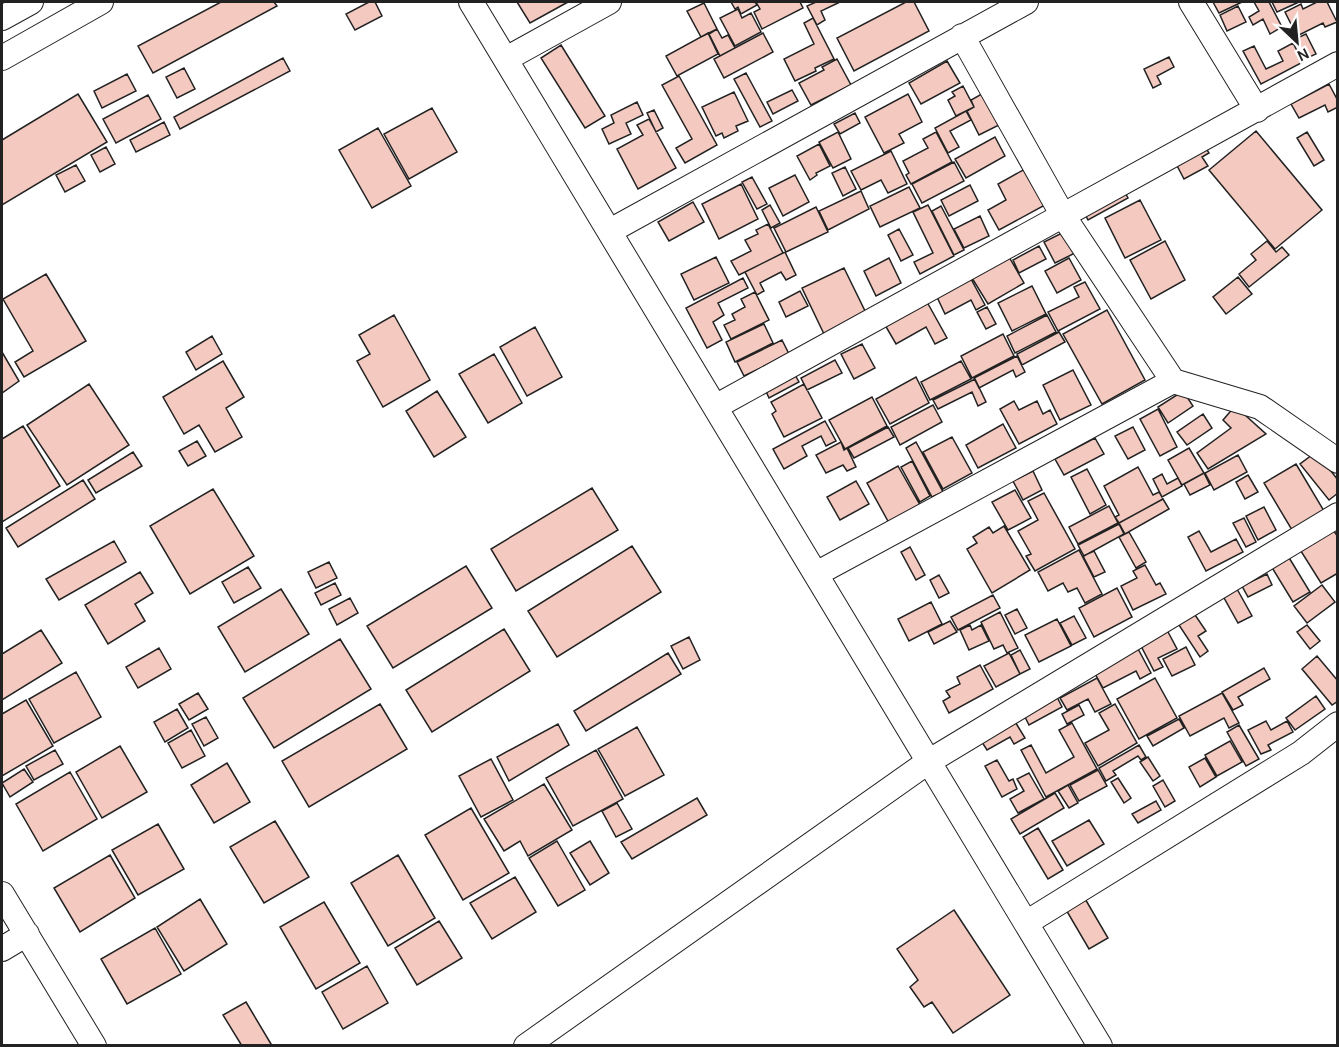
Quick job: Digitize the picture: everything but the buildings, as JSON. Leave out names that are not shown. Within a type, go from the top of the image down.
[{"type":"street","points":[[2,18],[31,2]]},
{"type":"street","points":[[2,58],[101,2]]},
{"type":"street","points":[[471,2],[1100,1046]]},
{"type":"street","points":[[506,59],[609,2]]},
{"type":"street","points":[[610,231],[1026,2]]},
{"type":"street","points":[[1191,2],[1257,110]]},
{"type":"street","points":[[962,36],[1062,214],[1173,381],[1260,407],[1338,461]]},
{"type":"street","points":[[715,407],[1338,64]]},
{"type":"street","points":[[816,574],[1173,381]]},
{"type":"street","points":[[526,1046],[928,762],[1338,515]]},
{"type":"street","points":[[1026,923],[1301,753],[1338,724]]},
{"type":"street","points":[[2,894],[94,1046]]},
{"type":"street","points":[[2,949],[27,934]]}]
